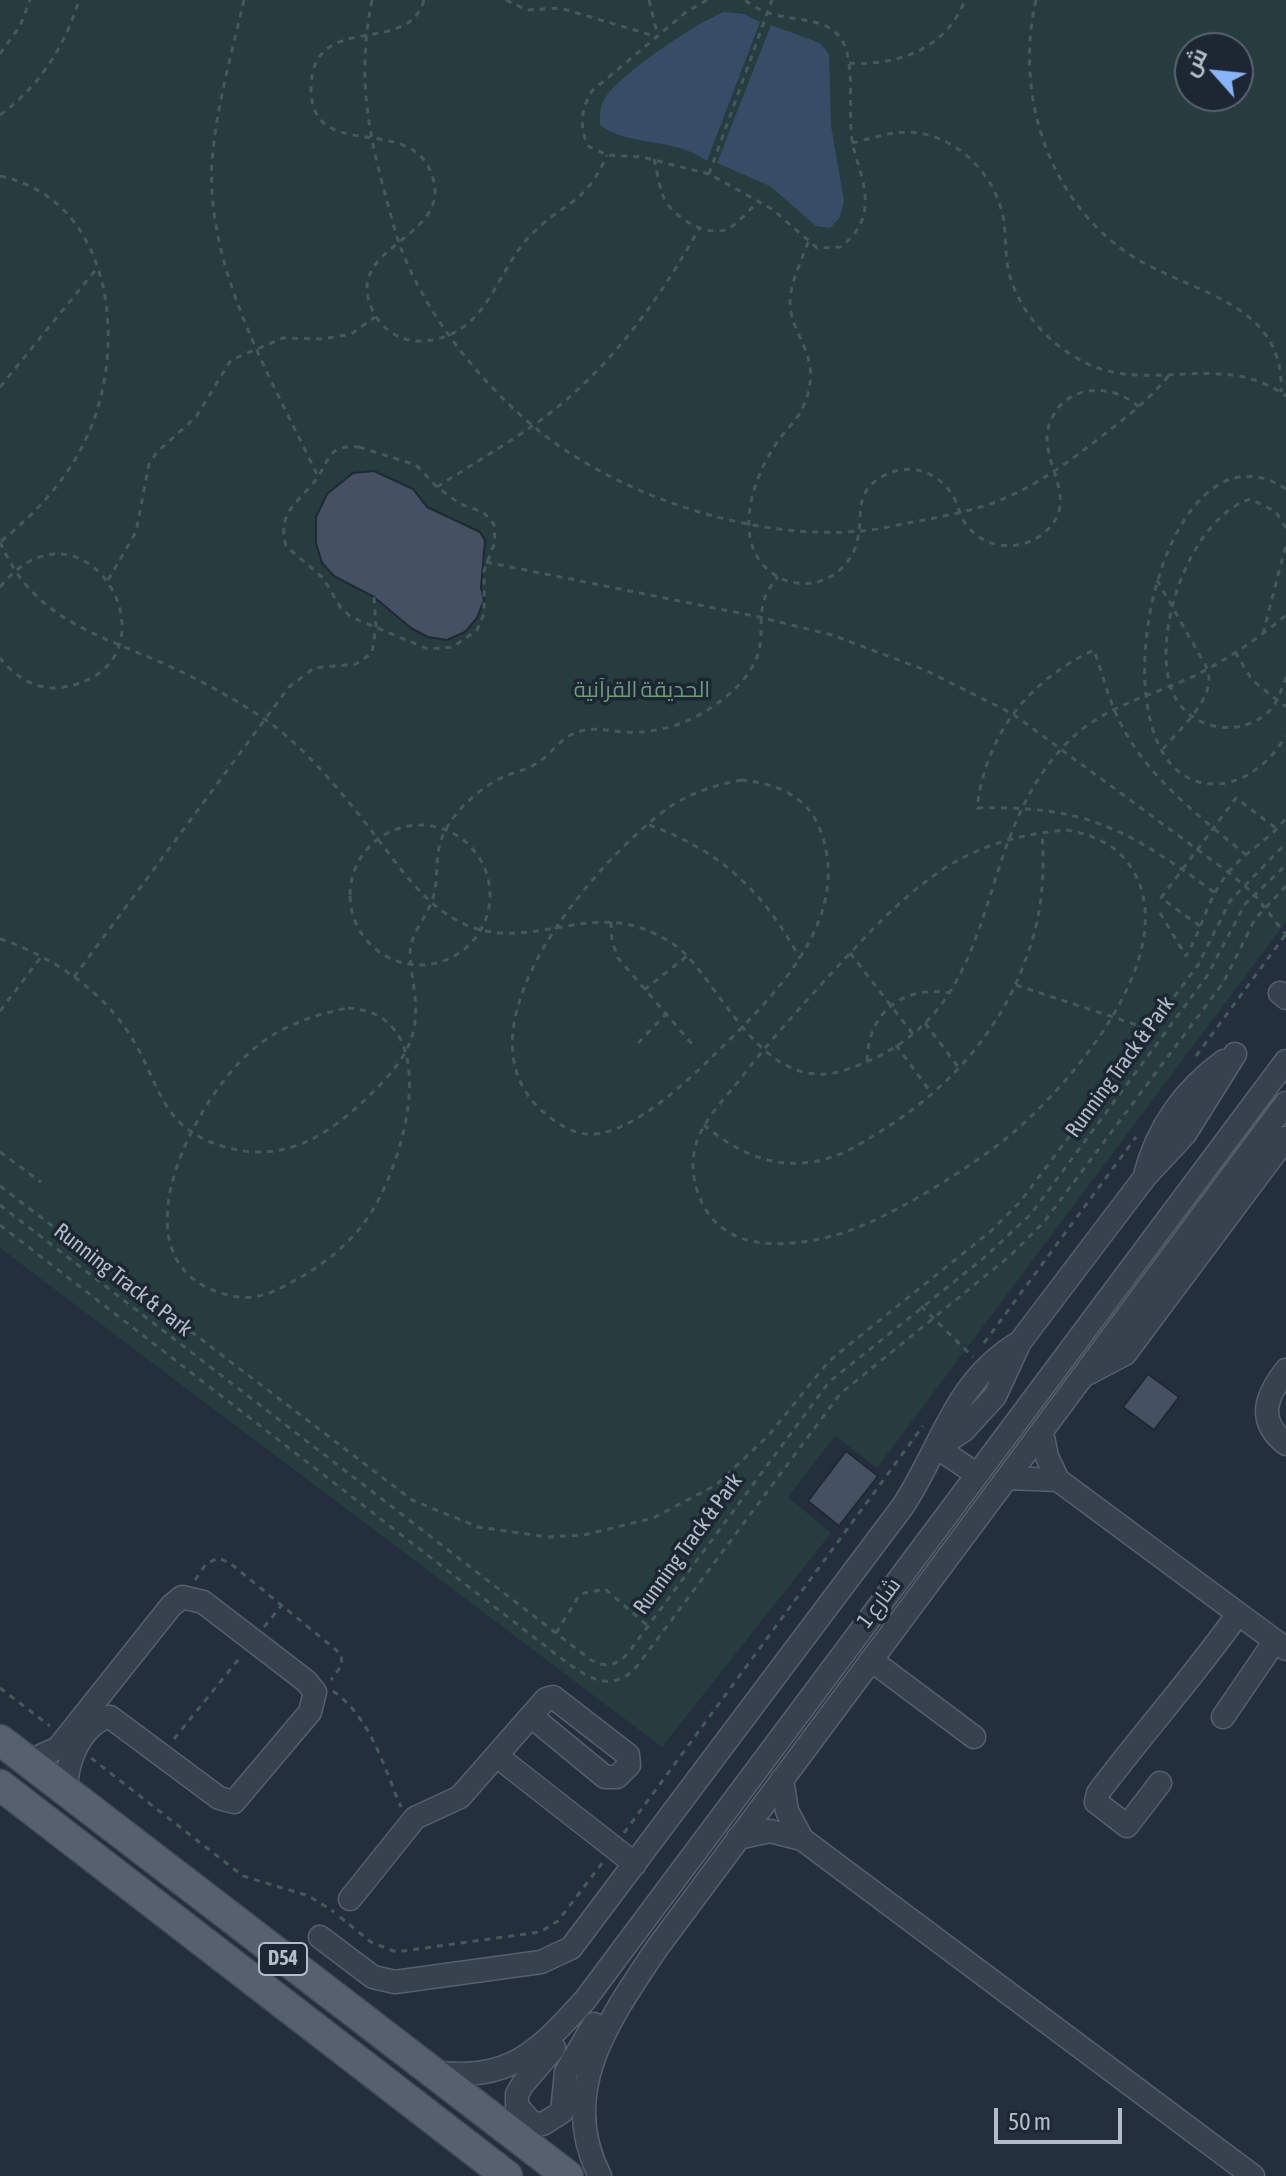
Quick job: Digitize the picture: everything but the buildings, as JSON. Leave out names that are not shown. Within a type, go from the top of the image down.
[{"type":"main road","name":"D54","points":[[8,1752],[68,1793],[568,2176]]},
{"type":"main road","points":[[8,1752],[66,1808],[108,1825]]},
{"type":"main road","name":"D54","points":[[0,1785],[507,2176]]},
{"type":"street","points":[[938,1448],[964,1430],[985,1409],[1003,1383],[1020,1342],[1145,1177],[1185,1134],[1235,1054],[1205,1077],[1178,1105],[1157,1139],[1145,1177]]},
{"type":"street","name":"شارع 1","points":[[428,2071],[473,2073],[517,2062],[537,2051],[585,2000],[1286,1061]]},
{"type":"street","name":"شارع 1","points":[[600,2176],[586,2132],[586,2077],[607,2025],[657,1948],[738,1838],[1286,1103]]},
{"type":"street","points":[[1082,1376],[1125,1354],[1286,1138]]},
{"type":"street","points":[[333,1947],[373,1977],[395,1982],[552,1959],[571,1948],[903,1506],[938,1448],[956,1404],[979,1362],[1020,1342]]},
{"type":"street","points":[[1286,1370],[1269,1393],[1266,1414],[1274,1434],[1286,1444]]},
{"type":"street","points":[[1042,1432],[1047,1457],[1058,1480],[1281,1645],[1223,1717]]},
{"type":"street","points":[[938,1448],[976,1474]]},
{"type":"street","points":[[1007,1478],[1058,1480]]},
{"type":"street","points":[[8,1752],[47,1754],[71,1743],[99,1720],[110,1717],[219,1798],[234,1802],[310,1712],[316,1699],[311,1685],[197,1597],[182,1597],[171,1606],[71,1743],[66,1769],[68,1793]]},
{"type":"street","points":[[1160,1783],[1127,1826],[1096,1802],[1098,1793],[1145,1731],[1191,1681],[1238,1614]]},
{"type":"street","points":[[871,1660],[974,1737]]},
{"type":"street","points":[[350,1899],[409,1825],[423,1813],[455,1801],[498,1757],[531,1716]]},
{"type":"street","points":[[729,1739],[760,1763]]},
{"type":"street","points":[[498,1757],[635,1864]]},
{"type":"street","points":[[782,1779],[787,1811],[802,1839]]},
{"type":"street","points":[[738,1838],[770,1831],[802,1839],[1253,2176]]},
{"type":"street","points":[[298,1969],[333,1947]]},
{"type":"street","points":[[330,1994],[333,1947]]},
{"type":"street","points":[[585,2000],[572,2026],[517,2094],[517,2106],[532,2123],[543,2124],[562,2112],[566,2072],[575,2053],[609,2001],[657,1948]]},
{"type":"path","points":[[0,54],[20,26],[30,0]]},
{"type":"path","points":[[0,115],[46,68],[61,44],[79,0]]},
{"type":"path","points":[[244,0],[216,125],[213,203],[230,280],[318,477]]},
{"type":"path","points":[[372,0],[365,34],[369,139],[399,242],[418,285],[449,334],[487,381],[532,426],[572,454],[635,488],[703,513],[795,530],[859,532],[959,513],[1010,496],[1056,472],[1139,407],[1169,375]]},
{"type":"path","points":[[424,0],[409,23],[388,33],[344,38],[326,50],[315,68],[311,89],[316,110],[329,127],[348,137],[387,138],[404,143],[419,153],[429,168],[433,203],[426,220],[386,249],[375,264],[369,281],[369,300],[375,317],[391,333],[411,341],[433,341],[449,334],[485,307],[532,234],[586,193],[607,155]]},
{"type":"path","points":[[506,0],[527,10],[560,8],[658,37]]},
{"type":"path","points":[[649,0],[658,37]]},
{"type":"path","points":[[707,0],[694,5],[592,91],[584,104],[584,136],[596,153],[654,159],[709,174],[759,201],[808,242],[829,249],[840,247],[849,241],[861,223],[865,201],[852,143],[849,63],[839,35],[827,25],[768,15],[745,0]]},
{"type":"path","points":[[709,174],[772,0]]},
{"type":"path","points":[[849,63],[877,64],[904,59],[929,46],[949,28],[965,0]]},
{"type":"path","points":[[1036,0],[1027,68],[1032,108],[1045,147],[1082,211],[1106,237],[1133,257],[1197,285],[1256,323],[1278,354],[1281,392]]},
{"type":"path","points":[[852,143],[896,132],[926,134],[953,145],[977,163],[994,187],[1003,215],[1009,273],[1019,299],[1034,323],[1054,343],[1107,372],[1138,378],[1198,371],[1228,373],[1256,380],[1286,396]]},
{"type":"path","points":[[654,159],[664,198],[672,210],[700,227],[715,232],[730,229],[759,201]]},
{"type":"path","points":[[0,176],[29,186],[65,211],[85,237],[98,267],[105,296],[108,356],[96,416],[83,445],[54,490],[25,522],[0,542],[15,572],[60,617],[87,633],[172,667],[265,719],[319,770],[431,903],[480,931],[497,935],[554,930],[588,922],[611,922],[642,928],[666,939],[687,956],[741,1028],[786,1066],[813,1074],[841,1072],[884,1055],[913,1034],[952,993],[975,941],[1022,807],[1062,747],[1092,720],[1207,668],[1263,634],[1286,615]]},
{"type":"path","points":[[437,487],[532,426],[577,390],[617,350],[652,306],[700,227]]},
{"type":"path","points":[[808,242],[790,298],[792,314],[807,347],[810,386],[794,423],[765,460],[756,482],[750,523],[758,558],[778,577],[802,584],[829,578],[850,559],[859,532],[860,502],[868,489],[892,471],[922,470],[947,486],[959,513],[980,539],[1013,546],[1029,542],[1043,533],[1060,505],[1056,472],[1047,444],[1053,416],[1073,396],[1101,389],[1128,397],[1139,407]]},
{"type":"path","points":[[0,387],[98,267]]},
{"type":"path","points":[[108,580],[136,532],[149,464],[157,452],[196,417],[231,360],[258,347],[296,337],[337,338],[365,327],[375,317]]},
{"type":"path","points":[[359,447],[416,465],[437,487],[460,504],[483,512],[494,524],[495,542],[486,562],[484,614],[477,630],[462,643],[444,649],[428,649],[345,613],[323,578],[286,546],[284,525],[289,507],[318,477],[324,461],[335,451],[359,447]]},
{"type":"path","points":[[1286,489],[1258,476],[1242,476],[1212,488],[1175,538],[1157,580],[1144,636],[1146,694],[1163,749],[1174,765],[1189,777],[1207,784],[1226,784],[1245,778],[1266,761],[1286,736]]},
{"type":"path","points":[[1286,528],[1275,511],[1250,499],[1221,513],[1186,564],[1173,608],[1168,649],[1170,685],[1190,715],[1204,724],[1237,727],[1267,714],[1277,701],[1286,677]]},
{"type":"path","points":[[1263,634],[1286,544]]},
{"type":"path","points":[[0,587],[15,572],[33,561],[53,555],[74,557],[93,565],[108,580],[122,610],[118,644],[108,662],[77,685],[58,688],[39,686],[6,666],[0,658]]},
{"type":"path","points":[[486,562],[759,617],[832,635],[925,670],[1013,714],[1062,747],[1228,872],[1254,894],[1286,934],[1191,1062]]},
{"type":"path","points":[[0,939],[42,956],[102,1001],[126,1028],[146,1060],[167,1110],[178,1124],[222,1146],[252,1152],[283,1150],[312,1141],[339,1125],[390,1076],[407,1051],[415,1023],[411,963],[413,939],[431,903],[438,846],[445,831],[483,789],[532,767],[567,736],[591,729],[653,732],[692,719],[712,707],[743,681],[753,667],[761,634],[759,617],[764,595],[778,577]]},
{"type":"path","points":[[1157,580],[1207,668],[1208,690],[1163,749]]},
{"type":"path","points":[[74,977],[300,676],[330,664],[365,660],[372,653],[376,626],[374,597]]},
{"type":"path","points":[[1214,892],[1135,837],[1108,824],[1052,809],[977,808],[987,758],[1013,714],[1048,675],[1094,650],[1113,708],[1151,770],[1245,854]]},
{"type":"path","points":[[1235,652],[1252,680],[1286,707]]},
{"type":"path","points":[[0,672],[6,666]]},
{"type":"path","points":[[741,780],[774,786],[803,803],[816,821],[825,842],[827,864],[821,913],[800,959],[773,996],[697,1071],[654,1105],[613,1130],[593,1134],[572,1131],[534,1103],[521,1081],[515,1055],[520,1002],[529,977],[554,930],[606,861],[648,824],[693,794],[741,780]]},
{"type":"path","points":[[1200,926],[1161,898],[1236,798],[1278,829]]},
{"type":"path","points":[[1160,913],[1186,956],[1214,892],[1228,872],[1245,854],[1278,829],[1286,818]]},
{"type":"path","points":[[648,824],[703,848],[749,884],[769,907],[800,959]]},
{"type":"path","points":[[417,825],[445,831],[471,846],[487,872],[490,902],[480,931],[463,951],[451,958],[425,964],[398,961],[374,947],[357,926],[350,899],[354,872],[378,839],[390,832],[417,825]]},
{"type":"path","points":[[1066,830],[1101,840],[1129,864],[1141,886],[1145,910],[1139,955],[1111,1016],[1050,1096],[975,1162],[864,1225],[827,1238],[764,1245],[744,1240],[712,1218],[701,1202],[694,1173],[696,1144],[704,1125],[763,1049],[899,902],[924,882],[979,849],[1009,837],[1042,832],[1066,830]]},
{"type":"path","points":[[704,1125],[725,1142],[749,1155],[802,1163],[829,1159],[854,1149],[933,1095],[960,1069],[996,1022],[1028,956],[1040,910],[1044,863],[1042,832]]},
{"type":"path","points":[[0,1186],[412,1500],[444,1516],[513,1535],[584,1535],[653,1518],[696,1497],[744,1462],[829,1361],[991,1231],[1020,1202],[1204,956],[1220,916],[1243,885],[1286,843]]},
{"type":"path","name":"Running Track & Park","points":[[0,1205],[591,1660],[606,1665],[622,1660],[820,1393],[921,1306],[985,1257],[1031,1214],[1207,976],[1238,915],[1254,894],[1286,865]]},
{"type":"path","points":[[0,1225],[553,1652],[599,1682],[610,1682],[631,1673],[831,1405],[861,1375],[1011,1255],[1044,1222],[1223,983],[1247,931],[1286,886]]},
{"type":"path","points":[[611,922],[612,941],[618,958],[692,1044]]},
{"type":"path","points":[[850,953],[913,1034]]},
{"type":"path","points":[[0,1011],[42,956]]},
{"type":"path","points":[[644,990],[687,956]]},
{"type":"path","points":[[1015,985],[1149,1029]]},
{"type":"path","points":[[867,1061],[871,1030],[890,1004],[920,992],[952,993]]},
{"type":"path","points":[[364,1008],[390,1024],[407,1051],[410,1086],[400,1146],[379,1199],[365,1221],[329,1260],[307,1275],[261,1296],[237,1297],[214,1292],[193,1279],[173,1250],[166,1214],[168,1193],[193,1133],[233,1068],[273,1034],[296,1022],[321,1013],[364,1008]]},
{"type":"path","points":[[638,1043],[666,1014]]},
{"type":"path","points":[[925,1023],[960,1069]]},
{"type":"path","points":[[896,1045],[933,1095]]},
{"type":"path","points":[[921,1306],[979,1362],[1144,1127]]},
{"type":"path","points":[[0,1152],[41,1182]]},
{"type":"path","points":[[0,1688],[243,1876],[318,1900],[387,1951],[550,1928],[565,1913],[926,1421]]},
{"type":"path","points":[[182,1597],[206,1564],[218,1558],[225,1559],[341,1654],[342,1665],[326,1686],[359,1713],[409,1825]]},
{"type":"path","points":[[556,1633],[580,1594],[605,1589],[648,1626]]},
{"type":"path","points":[[162,1754],[282,1605]]},
{"type":"green space","name":"الحديقة القرآنية","points":[[0,0],[1286,0],[1286,922],[877,1468],[835,1436],[788,1497],[831,1533],[662,1747],[0,1248]]},
{"type":"water","points":[[724,12],[744,14],[760,22],[707,161],[681,148],[624,137],[600,125],[602,103],[624,78],[678,38]]},
{"type":"water","points":[[771,25],[820,43],[829,54],[831,126],[844,201],[840,217],[830,228],[816,226],[770,186],[717,163]]}]
